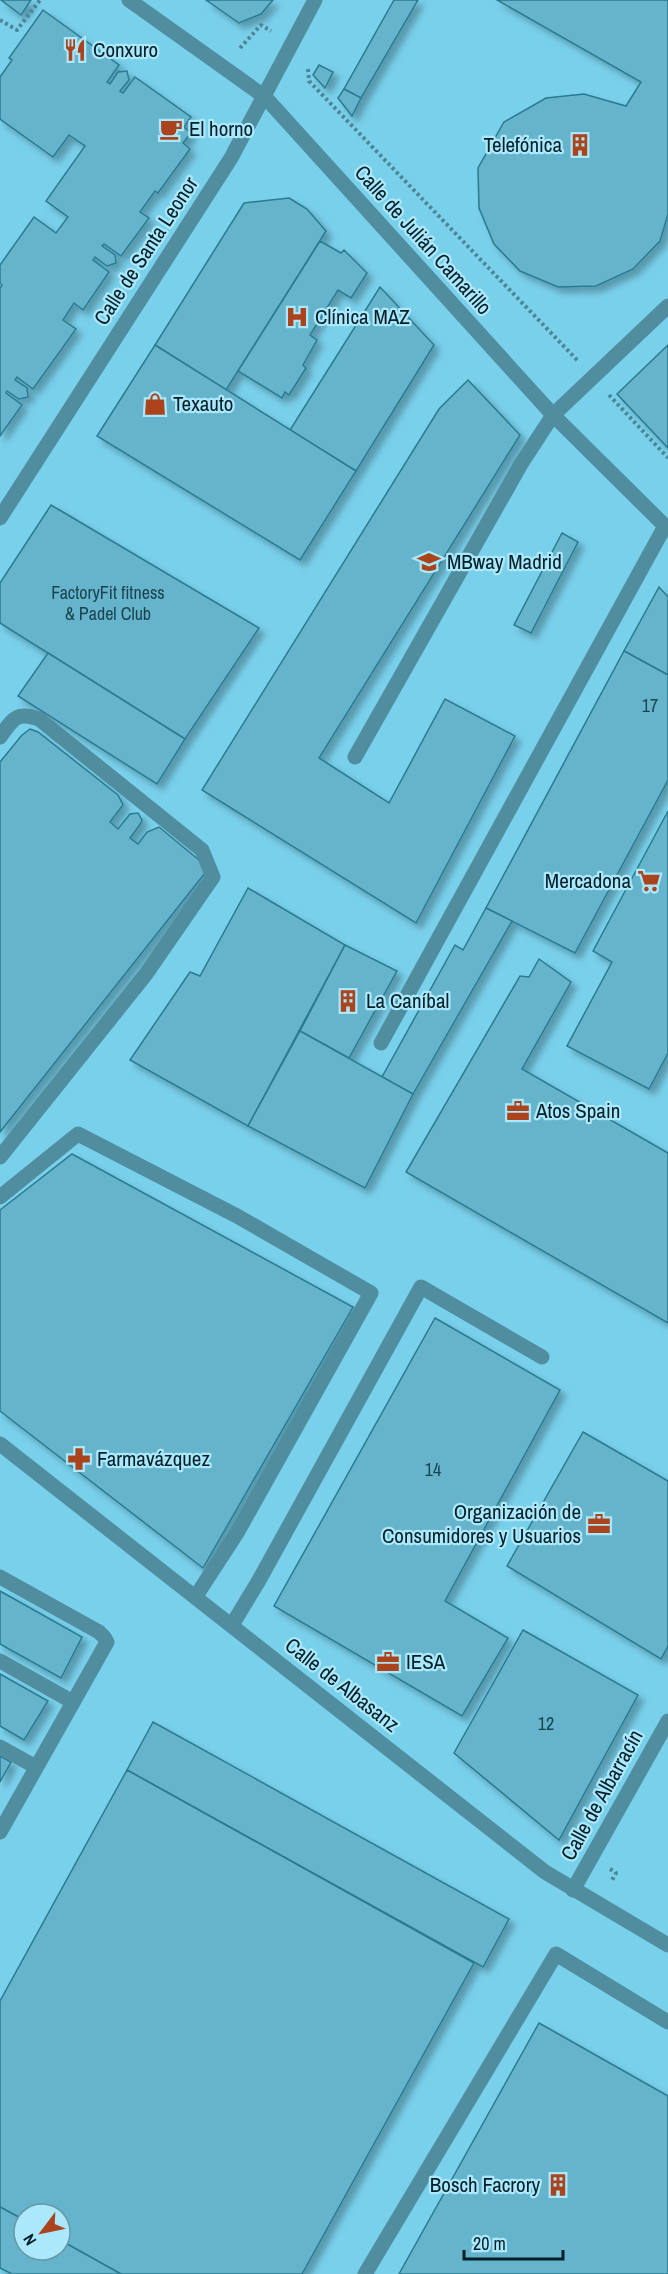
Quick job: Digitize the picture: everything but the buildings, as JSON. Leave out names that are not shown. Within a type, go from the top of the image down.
[{"type":"street","name":"Calle de Julián Camarillo","points":[[129,0],[265,97],[553,415],[666,528]]},
{"type":"street","name":"Calle de Santa Leonor","points":[[0,518],[231,158],[315,0]]},
{"type":"street","points":[[355,757],[521,464],[553,415],[668,306]]},
{"type":"street","points":[[381,1043],[666,528]]},
{"type":"street","points":[[0,737],[15,717],[27,715],[39,719],[202,850],[209,862],[213,877],[146,974],[0,1157]]},
{"type":"street","points":[[0,1197],[78,1134],[237,1216],[371,1293],[237,1533],[196,1596]]},
{"type":"street","points":[[232,1624],[421,1287],[542,1357]]},
{"type":"street","name":"Calle de Albasanz","points":[[0,1444],[545,1872],[668,1946]]},
{"type":"street","points":[[0,1577],[104,1636],[107,1642],[1,1830]]},
{"type":"street","points":[[0,1661],[73,1702]]},
{"type":"street","name":"Calle de Albarracín","points":[[573,1890],[668,1720]]},
{"type":"street","points":[[0,1747],[36,1767]]},
{"type":"street","points":[[366,2274],[556,1954],[668,2022]]},
{"type":"path","points":[[0,20],[17,30],[40,0]]},
{"type":"path","points":[[236,52],[261,25],[291,44],[311,62],[307,70],[309,81],[668,458]]},
{"type":"shaded area","points":[[0,0],[668,0],[668,2274],[0,2274]]},
{"type":"place","name":"Conxuro","points":[[75,50]]},
{"type":"place","name":"El horno","points":[[171,129]]},
{"type":"place","name":"Telefónica","points":[[580,145]]},
{"type":"place","name":"Clínica MAZ","points":[[297,317]]},
{"type":"place","name":"Texauto","points":[[155,404]]},
{"type":"place","name":"MBway Madrid","points":[[429,562]]},
{"type":"place","name":"Mercadona","points":[[649,881]]},
{"type":"place","name":"La Caníbal","points":[[348,1001]]},
{"type":"place","name":"Atos Spain","points":[[518,1111]]},
{"type":"place","name":"Farmavázquez","points":[[79,1459]]},
{"type":"place","name":"Organización de Consumidores y Usuarios","points":[[599,1524]]},
{"type":"place","name":"IESA","points":[[388,1662]]},
{"type":"place","name":"Bosch Facrory","points":[[558,2185]]}]
